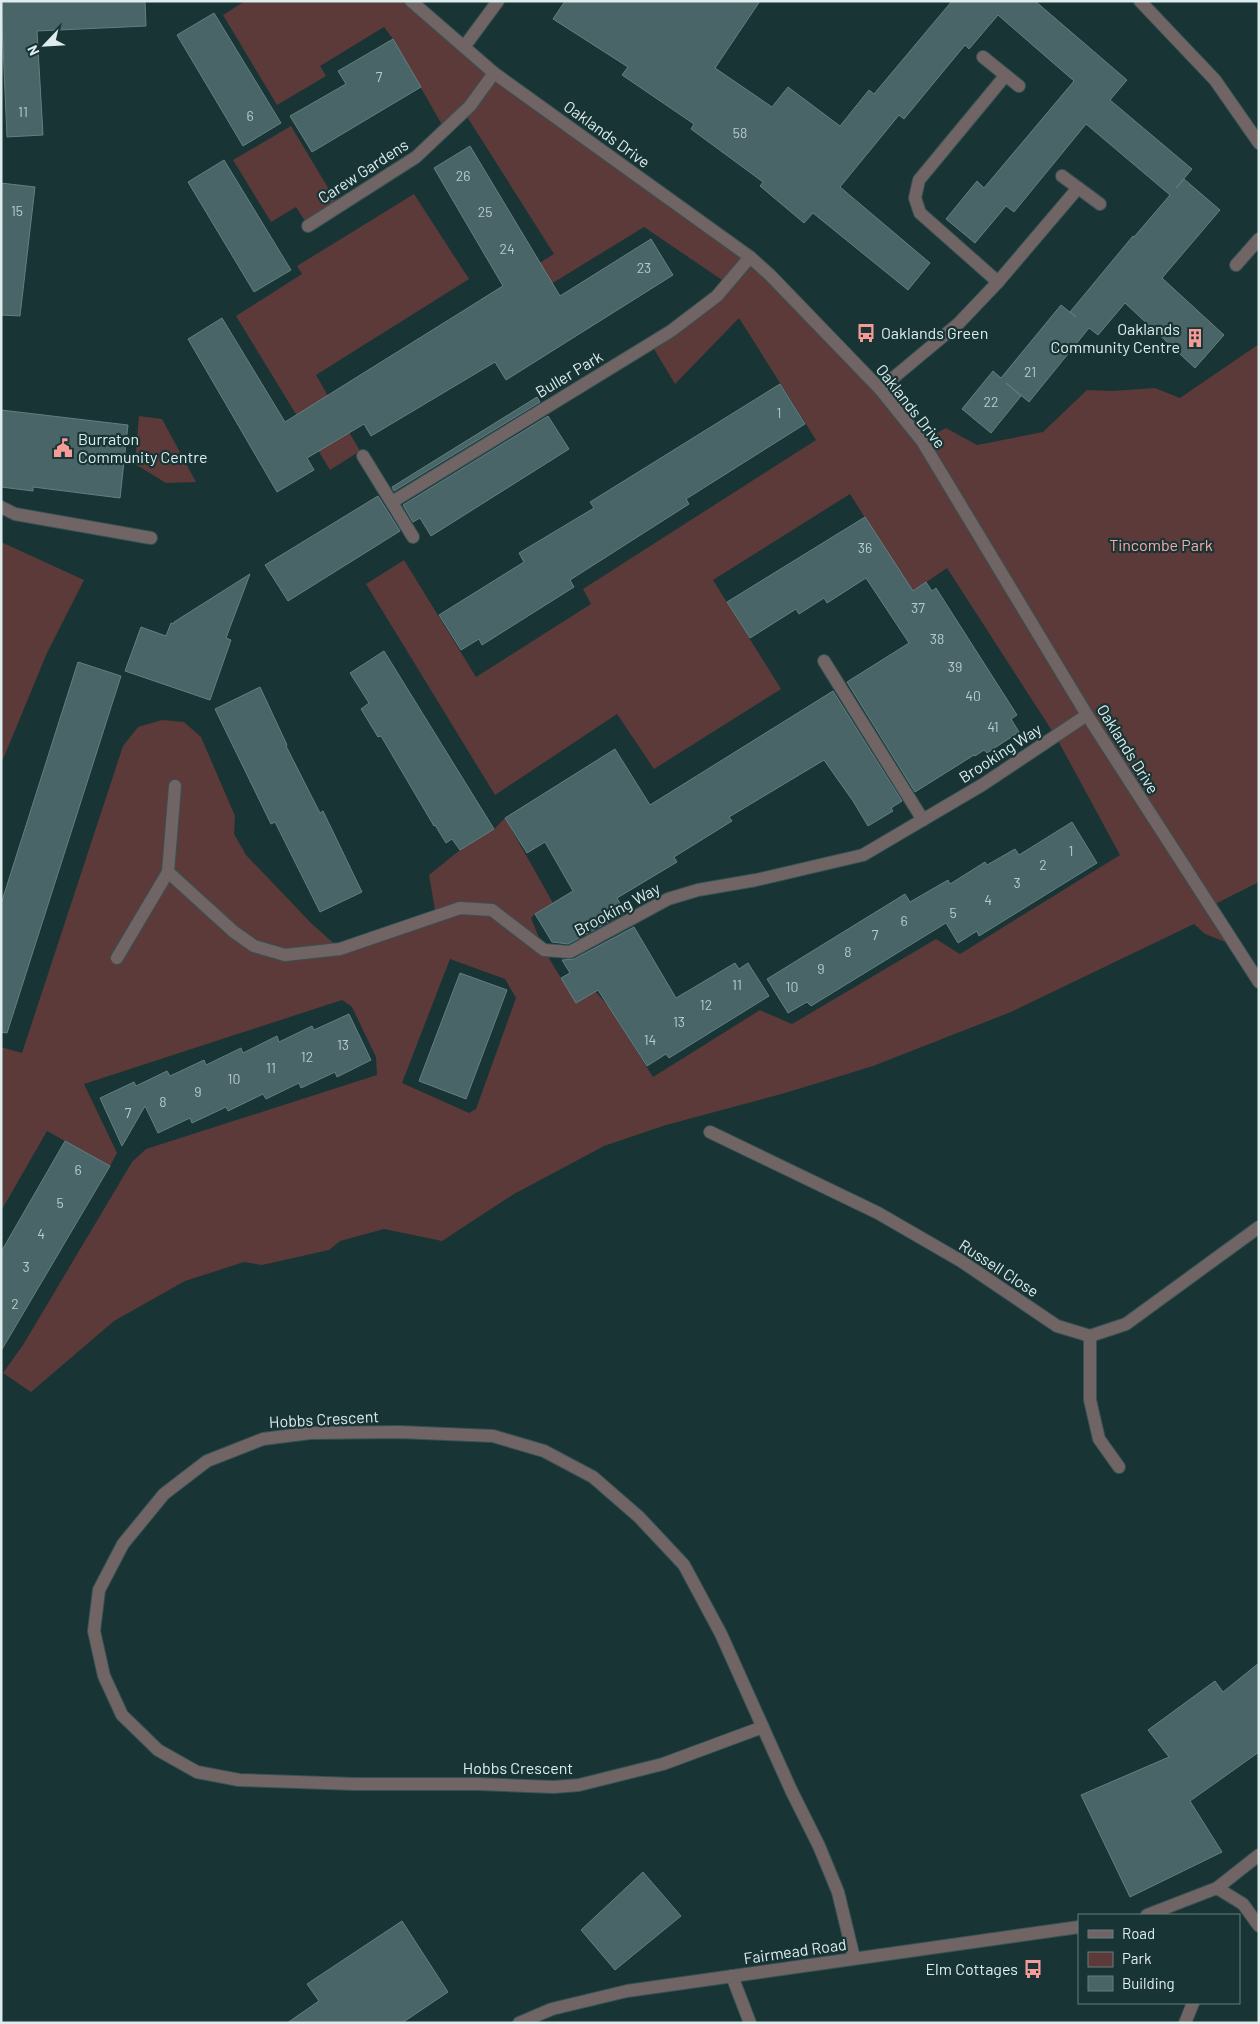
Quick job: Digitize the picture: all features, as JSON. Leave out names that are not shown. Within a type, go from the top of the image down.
[{"type":"street","name":"Oaklands Drive","points":[[411,1],[494,73],[750,257],[770,275],[880,389],[922,441],[1087,715],[1259,982]]},
{"type":"street","points":[[464,47],[498,1]]},
{"type":"street","points":[[1140,1],[1215,80],[1259,143]]},
{"type":"street","points":[[983,57],[1019,86]]},
{"type":"street","name":"Carew Gardens","points":[[308,226],[416,157],[470,106],[494,73]]},
{"type":"street","points":[[998,282],[920,213],[915,198],[919,180],[1005,76]]},
{"type":"street","points":[[1062,176],[1100,204]]},
{"type":"street","points":[[880,389],[960,323],[998,282],[1078,188]]},
{"type":"street","points":[[1236,265],[1259,239]]},
{"type":"street","name":"Buller Park","points":[[392,502],[671,331],[717,296],[750,257]]},
{"type":"street","points":[[364,456],[413,536]]},
{"type":"street","points":[[1,507],[15,514],[151,538]]},
{"type":"street","points":[[824,661],[923,820]]},
{"type":"street","name":"Brooking Way","points":[[168,872],[234,932],[254,946],[284,955],[340,949],[460,908],[492,910],[544,950],[570,952],[668,899],[698,890],[756,880],[863,856],[982,785],[1087,715]]},
{"type":"street","points":[[117,958],[168,872],[175,786]]},
{"type":"street","name":"Russell Close","points":[[710,1132],[878,1213],[961,1261],[1057,1326],[1090,1336]]},
{"type":"street","points":[[1119,1467],[1099,1439],[1090,1400],[1090,1336],[1126,1324],[1259,1227]]},
{"type":"street","name":"Hobbs Crescent","points":[[763,1727],[663,1764],[579,1785],[554,1787],[240,1780],[197,1772],[158,1750],[122,1714],[104,1676],[94,1631],[99,1590],[123,1544],[164,1494],[207,1461],[263,1439],[310,1433],[399,1432],[494,1436],[544,1451],[593,1477],[639,1517],[684,1565],[721,1634],[763,1727],[791,1790],[819,1846],[838,1892],[854,1958]]},
{"type":"street","points":[[1149,1914],[1217,1888],[1259,1855]]},
{"type":"street","points":[[1217,1888],[1259,1926]]},
{"type":"street","name":"Fairmead Road","points":[[519,2023],[552,2009],[627,1991],[1078,1927]]},
{"type":"street","points":[[732,1976],[750,2023]]},
{"type":"street","points":[[1185,2023],[1193,2004]]},
{"type":"green space","name":"Tincombe Park","points":[[245,1],[411,1],[495,73],[750,257],[922,441],[946,428],[977,445],[1043,432],[1087,390],[1112,391],[1155,388],[1180,398],[1259,344],[1259,882],[1209,907],[1233,945],[1205,934],[1194,924],[1011,1012],[873,1066],[785,1093],[666,1125],[604,1146],[514,1194],[442,1241],[384,1229],[340,1241],[329,1250],[262,1265],[244,1262],[185,1281],[114,1321],[31,1392],[3,1373],[23,1345],[132,1162],[146,1149],[377,1075],[376,1057],[352,1007],[342,1000],[84,1084],[117,1153],[110,1166],[47,1131],[1,1211],[1,1047],[22,1053],[123,746],[138,727],[162,720],[184,722],[201,737],[235,816],[234,834],[246,855],[311,923],[340,949],[436,916],[429,875],[460,850],[494,829],[505,818],[553,903],[531,918],[544,950],[576,1003],[595,991],[608,1006],[653,1077],[760,1010],[792,1024],[936,939],[960,954],[1120,855],[1056,737],[947,568],[912,592],[850,494],[713,580],[781,689],[654,769],[617,714],[495,795],[366,584],[404,560],[476,677],[591,604],[583,589],[816,440],[739,318],[675,384],[651,344],[728,284],[644,227],[494,319],[481,299],[554,254],[464,112],[445,130],[393,39],[384,27],[320,66],[326,76],[277,105],[223,15]],"holes":[[[450,959],[505,979],[516,998],[476,1109],[469,1113],[402,1083]]]},
{"type":"green space","points":[[291,126],[339,206],[308,226],[296,207],[271,222],[233,160]]},
{"type":"green space","points":[[414,194],[469,279],[316,375],[360,451],[330,470],[236,316],[302,274],[297,266]]},
{"type":"green space","points":[[139,416],[162,419],[196,482],[166,483],[135,464]]},
{"type":"green space","points":[[1,542],[84,580],[47,653],[1,764]]},
{"type":"building","points":[[1,1],[145,1],[146,26],[37,31],[43,135],[7,137]]},
{"type":"building","points":[[565,1],[760,1],[715,68],[772,107],[788,87],[840,126],[869,90],[874,94],[952,1],[1035,1],[1127,80],[1110,100],[1192,169],[1176,188],[1184,179],[1220,210],[1162,278],[1224,335],[1195,368],[1125,303],[1098,335],[1089,328],[1029,402],[1006,383],[1021,396],[991,433],[962,409],[993,371],[1001,378],[1061,305],[1076,317],[1070,312],[1170,195],[1086,124],[1014,212],[1006,206],[975,243],[946,219],[977,181],[984,188],[1074,81],[998,15],[969,49],[965,45],[904,119],[899,115],[840,187],[930,263],[908,290],[813,213],[804,223],[760,186],[763,182],[691,129],[694,124],[622,75],[628,67],[553,19]]},
{"type":"building","points":[[214,13],[281,123],[243,146],[177,35]]},
{"type":"building","points":[[393,39],[421,87],[312,152],[290,116],[346,84],[338,71]]},
{"type":"building","points":[[470,146],[560,296],[651,239],[673,275],[506,380],[495,362],[371,436],[364,424],[307,458],[314,470],[277,492],[188,339],[222,318],[285,422],[503,286],[434,168]]},
{"type":"building","points":[[224,160],[291,270],[254,292],[188,182]]},
{"type":"building","points":[[1,183],[35,187],[20,316],[1,315]]},
{"type":"building","points":[[780,384],[805,424],[686,499],[689,504],[570,580],[574,587],[482,645],[479,639],[461,650],[439,615],[524,562],[519,553],[594,508],[590,502]]},
{"type":"building","points":[[537,397],[540,402],[394,491],[392,487]]},
{"type":"building","name":"Burraton Community Centre","points":[[1,410],[128,425],[120,498],[33,487],[33,491],[1,487]]},
{"type":"building","points":[[548,416],[569,449],[431,536],[420,518],[413,522],[403,505]]},
{"type":"building","points":[[378,496],[400,531],[288,601],[265,565]]},
{"type":"building","points":[[865,517],[913,591],[926,582],[932,591],[936,588],[1017,715],[1011,719],[1019,732],[987,753],[984,750],[974,755],[915,792],[847,682],[909,643],[866,578],[827,603],[824,598],[799,614],[796,609],[750,638],[727,602]]},
{"type":"building","points":[[250,574],[226,638],[231,640],[210,700],[125,671],[141,627],[166,636],[171,623],[173,624]]},
{"type":"building","points":[[384,651],[494,829],[460,850],[452,839],[446,843],[434,826],[381,736],[378,737],[361,709],[369,703],[350,673]]},
{"type":"building","points":[[78,662],[121,676],[7,1033],[1,1032],[1,904]]},
{"type":"building","points":[[260,687],[286,746],[320,813],[323,811],[362,892],[320,912],[275,822],[271,824],[215,709]]},
{"type":"building","points":[[833,691],[902,801],[891,808],[893,811],[868,826],[824,760],[729,817],[732,821],[674,857],[677,862],[617,898],[625,913],[568,944],[552,942],[535,914],[573,891],[545,842],[527,853],[505,818],[615,749],[650,805]]},
{"type":"building","points":[[1072,822],[1097,863],[979,936],[977,931],[958,943],[946,923],[811,1006],[807,1002],[788,1013],[767,979],[905,894],[910,902],[948,880],[950,884],[985,862],[987,865],[1015,849],[1019,855]]},
{"type":"building","points":[[634,927],[676,998],[735,963],[739,969],[748,963],[769,996],[669,1058],[666,1054],[647,1066],[598,990],[576,1003],[561,978],[570,973],[562,960],[574,959]]},
{"type":"building","points":[[460,973],[507,990],[466,1099],[419,1081]]},
{"type":"building","points":[[349,1014],[371,1060],[337,1077],[335,1072],[301,1088],[299,1083],[266,1099],[263,1094],[228,1111],[226,1107],[192,1123],[190,1118],[158,1133],[145,1106],[122,1146],[100,1098],[134,1082],[136,1086],[167,1071],[170,1076],[204,1060],[206,1065],[241,1048],[243,1053],[277,1036],[279,1042],[312,1026],[314,1030]]},
{"type":"building","points":[[65,1141],[110,1166],[1,1351],[1,1252]]},
{"type":"building","points":[[1259,1663],[1259,1752],[1190,1801],[1222,1852],[1130,1897],[1081,1795],[1169,1757],[1148,1730],[1215,1681],[1223,1692]]},
{"type":"building","points":[[643,1872],[681,1916],[615,1970],[581,1930]]},
{"type":"building","points":[[402,1921],[448,1992],[402,2023],[287,2023],[319,2001],[307,1984]]},
{"type":"place","name":"Oaklands Green","points":[[866,333]]},
{"type":"place","name":"Oaklands Community Centre","points":[[1195,338]]},
{"type":"place","name":"Burraton Community Centre","points":[[63,448]]},
{"type":"place","name":"Elm Cottages","points":[[1033,1969]]}]
